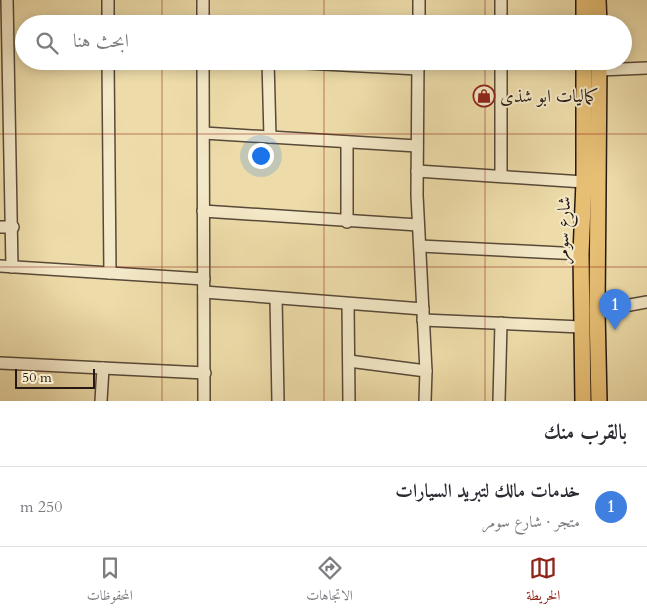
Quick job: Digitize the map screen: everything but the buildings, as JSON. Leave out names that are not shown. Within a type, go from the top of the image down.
[{"type":"main road","points":[[584,0],[584,15]]},
{"type":"main road","points":[[598,0],[598,15]]},
{"type":"main road","name":"شارع سومر","points":[[583,401],[580,254],[584,182],[584,70]]},
{"type":"main road","name":"شارع سومر","points":[[599,70],[596,311],[599,401]]},
{"type":"street","points":[[7,0],[13,228],[12,267]]},
{"type":"street","points":[[108,0],[108,15]]},
{"type":"street","points":[[203,15],[204,0]]},
{"type":"street","points":[[419,15],[420,0]]},
{"type":"street","points":[[501,0],[501,15]]},
{"type":"street","points":[[632,67],[647,68]]},
{"type":"street","points":[[108,70],[110,273]]},
{"type":"street","points":[[203,70],[204,401]]},
{"type":"street","points":[[267,70],[270,137]]},
{"type":"street","points":[[418,70],[418,225],[426,371],[425,401]]},
{"type":"street","points":[[501,70],[501,176]]},
{"type":"street","points":[[204,133],[417,146]]},
{"type":"street","points":[[347,222],[348,142]]},
{"type":"street","points":[[417,171],[584,182]]},
{"type":"street","points":[[203,211],[347,222],[418,225]]},
{"type":"street","points":[[0,227],[13,228]]},
{"type":"street","points":[[420,246],[580,254]]},
{"type":"street","points":[[0,266],[204,279]]},
{"type":"street","points":[[204,292],[348,304],[423,315],[501,323],[581,327]]},
{"type":"street","points":[[276,298],[278,401]]},
{"type":"street","points":[[596,311],[647,302]]},
{"type":"street","points":[[348,304],[349,401]]},
{"type":"street","points":[[499,401],[501,323]]},
{"type":"street","points":[[349,361],[426,371]]},
{"type":"street","points":[[0,362],[205,372]]},
{"type":"street","points":[[101,401],[103,368]]},
{"type":"place","name":"كماليات ابو شذى","points":[[484,96]]},
{"type":"place","name":"خدمات مالك لتبريد السيارات","points":[[615,330]]}]
